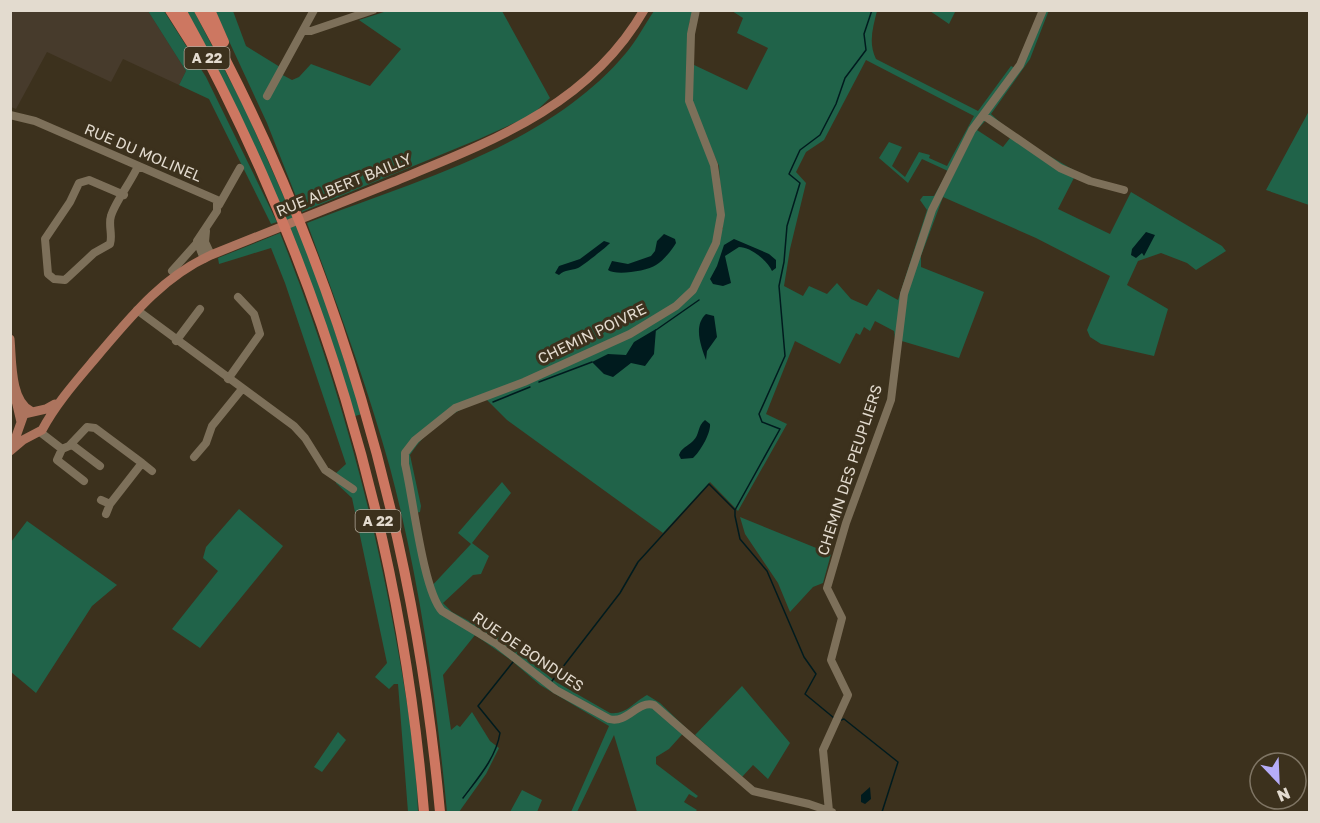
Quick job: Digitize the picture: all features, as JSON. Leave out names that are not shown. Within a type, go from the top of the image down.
[{"type":"highway","points":[[170,10],[231,106]]},
{"type":"highway","name":"A 22","points":[[182,10],[231,106],[298,259],[327,339],[357,438],[376,512],[402,637],[424,813]]},
{"type":"highway","name":"A 22","points":[[199,10],[245,99],[289,197],[346,349],[392,508],[421,657],[440,813]]},
{"type":"highway","points":[[210,10],[268,140],[289,197]]},
{"type":"main road","name":"RUE ALBERT BAILLY","points":[[40,430],[61,398],[136,310],[166,281],[208,257],[464,153],[535,119],[567,98],[597,72],[630,34],[644,10]]},
{"type":"main road","points":[[10,339],[14,402],[21,424],[26,433],[40,430]]},
{"type":"main road","points":[[13,368],[19,398],[42,416],[40,430]]},
{"type":"main road","points":[[10,450],[24,414],[49,408],[61,398]]},
{"type":"main road","points":[[10,450],[40,430]]},
{"type":"street","points":[[267,96],[314,10]]},
{"type":"street","points":[[303,31],[311,32],[373,10]]},
{"type":"street","name":"CHEMIN POIVRE","points":[[405,453],[415,440],[455,408],[524,382],[630,334],[676,306],[693,290],[716,243],[721,215],[714,165],[689,101],[691,34],[696,10]]},
{"type":"street","name":"CHEMIN DES PEUPLIERS","points":[[831,812],[823,750],[848,695],[832,663],[832,652],[842,618],[840,610],[828,594],[827,584],[846,523],[891,400],[904,294],[932,210],[972,130],[1020,65],[1043,10]]},
{"type":"street","name":"RUE DU MOLINEL","points":[[10,115],[30,119],[215,199],[219,205]]},
{"type":"street","points":[[982,115],[1060,168],[1090,181],[1124,190]]},
{"type":"street","points":[[124,195],[89,180],[79,183],[44,242],[47,271],[51,278],[57,280],[68,278],[94,253],[110,244],[111,215],[124,195],[138,166]]},
{"type":"street","points":[[172,271],[197,243],[240,168]]},
{"type":"street","points":[[206,229],[205,242],[208,257]]},
{"type":"street","points":[[197,243],[208,257]]},
{"type":"street","points":[[228,379],[260,334],[254,314],[238,297]]},
{"type":"street","points":[[136,310],[294,426],[305,438],[325,470],[353,489]]},
{"type":"street","points":[[176,341],[195,311]]},
{"type":"street","points":[[194,457],[206,443],[212,426],[242,388]]},
{"type":"street","points":[[84,481],[57,460],[62,449],[71,444],[84,429],[95,428],[152,471]]},
{"type":"street","points":[[40,430],[62,449]]},
{"type":"street","points":[[71,444],[100,466]]},
{"type":"street","name":"RUE DE BONDUES","points":[[405,453],[428,581],[436,604],[442,612],[497,644],[556,690],[609,719],[619,720],[645,704],[654,705],[753,791],[831,812]]},
{"type":"street","points":[[106,514],[110,504],[142,463]]},
{"type":"street","points":[[101,500],[110,504]]},
{"type":"shaded area","points":[[10,11],[148,11],[186,71],[179,85],[123,59],[111,82],[47,52],[16,109],[11,107]]},
{"type":"green space","points":[[694,10],[689,23],[686,101],[713,169],[720,228],[723,229],[719,166],[692,106],[692,64],[747,90],[768,48],[737,33],[743,18],[732,11],[877,11],[872,41],[876,59],[978,111],[1011,66],[1015,68],[1039,11],[1049,10],[1030,59],[991,114],[1015,136],[1077,172],[1058,209],[1110,234],[1131,192],[1222,246],[1226,251],[1196,270],[1187,263],[1161,253],[1138,261],[1127,285],[1168,309],[1154,356],[1101,344],[1090,337],[1087,330],[1110,276],[1036,238],[943,197],[921,256],[921,267],[984,292],[959,358],[895,339],[894,331],[875,321],[870,331],[864,327],[860,335],[856,333],[840,364],[795,341],[766,414],[787,424],[738,511],[710,482],[663,533],[507,420],[485,398],[443,421],[425,436],[410,455],[421,506],[420,512],[412,514],[428,590],[471,544],[458,533],[502,482],[511,493],[472,543],[489,556],[481,574],[473,575],[443,603],[452,612],[506,641],[556,682],[610,713],[621,712],[647,695],[660,703],[687,729],[669,749],[656,757],[656,764],[698,796],[696,798],[689,794],[684,802],[697,810],[695,812],[637,812],[614,735],[577,812],[571,812],[609,726],[540,685],[512,661],[475,635],[443,675],[451,730],[457,725],[460,727],[472,712],[490,741],[499,748],[486,774],[459,812],[447,812],[426,639],[401,511],[372,406],[307,223],[479,157],[559,113],[594,85],[626,53],[654,11]],"holes":[[[866,60],[974,116],[947,166],[929,158],[930,155],[919,152],[905,177],[892,166],[902,147],[889,142],[879,158],[908,183],[922,159],[948,171],[934,196],[923,196],[920,200],[927,210],[898,300],[878,289],[867,306],[851,299],[837,283],[827,294],[809,286],[803,296],[784,286],[790,249],[806,183],[796,172],[806,152],[824,140]],[[986,120],[1010,138],[1003,147],[977,130]]]},
{"type":"green space","points":[[148,11],[164,11],[206,77],[277,222],[271,224],[209,99],[179,85],[186,71]]},
{"type":"green space","points":[[187,11],[194,11],[246,111],[310,256],[362,414],[355,416],[229,92]]},
{"type":"green space","points":[[215,11],[233,11],[246,46],[280,67],[277,72],[292,80],[299,77],[311,64],[370,86],[401,49],[359,20],[387,11],[502,11],[550,98],[532,115],[302,212],[267,123]]},
{"type":"green space","points":[[930,11],[953,11],[955,12],[949,24]]},
{"type":"green space","points":[[1309,111],[1309,205],[1266,190]]},
{"type":"green space","points":[[280,233],[331,375],[371,520],[405,690],[415,763],[418,812],[408,812],[398,684],[394,684],[389,689],[375,677],[387,663],[352,498],[336,483],[335,474],[346,464],[285,283],[271,248],[219,264],[218,258]]},
{"type":"green space","points":[[239,509],[283,546],[200,648],[172,629],[218,571],[203,558],[206,547]]},
{"type":"green space","points":[[740,517],[831,554],[823,583],[813,587],[790,612],[778,583],[745,534]]},
{"type":"green space","points":[[27,521],[117,585],[92,606],[36,693],[11,672],[11,542]]},
{"type":"green space","points":[[742,686],[790,743],[768,779],[753,765],[742,777],[695,735]]},
{"type":"green space","points":[[338,732],[346,740],[322,772],[314,767]]},
{"type":"green space","points":[[522,790],[542,800],[537,812],[510,812]]},
{"type":"water","points":[[1146,232],[1155,235],[1144,256],[1142,253],[1136,258],[1131,255],[1132,249]]},
{"type":"water","points":[[664,234],[675,239],[676,243],[656,265],[632,272],[618,273],[608,270],[612,261],[628,264],[651,256],[655,251],[657,241]]},
{"type":"water","points":[[734,239],[769,254],[776,260],[776,268],[772,271],[758,255],[749,249],[739,247],[725,256],[731,283],[723,286],[713,284],[710,279],[724,245]]},
{"type":"water","points":[[604,241],[610,243],[580,267],[559,275],[555,273],[559,266],[580,259]]},
{"type":"water","points":[[706,314],[714,316],[717,337],[707,351],[706,360],[699,330]]},
{"type":"water","points":[[656,329],[654,354],[645,366],[631,363],[613,377],[604,374],[592,362],[608,354],[626,355],[634,342]]},
{"type":"water","points":[[705,420],[710,424],[710,428],[702,447],[693,458],[681,459],[680,452],[695,439]]},
{"type":"water","points":[[870,787],[871,799],[865,804],[861,802],[861,795]]},
{"type":"waterway","points":[[834,718],[805,694],[816,674],[804,657],[767,571],[740,539],[735,510],[780,429],[762,422],[759,414],[785,356],[779,286],[787,226],[800,183],[789,174],[800,150],[820,135],[836,104],[845,78],[866,50],[864,34],[872,10]]},
{"type":"waterway","points":[[656,330],[699,300]]},
{"type":"waterway","points":[[539,382],[592,362]]},
{"type":"waterway","points":[[493,402],[530,387]]},
{"type":"waterway","points":[[552,681],[620,593],[638,562],[709,484],[735,510]]},
{"type":"waterway","points":[[463,798],[495,751],[500,733],[478,706],[513,662]]},
{"type":"waterway","points":[[841,720],[844,719],[898,762],[882,812]]}]
